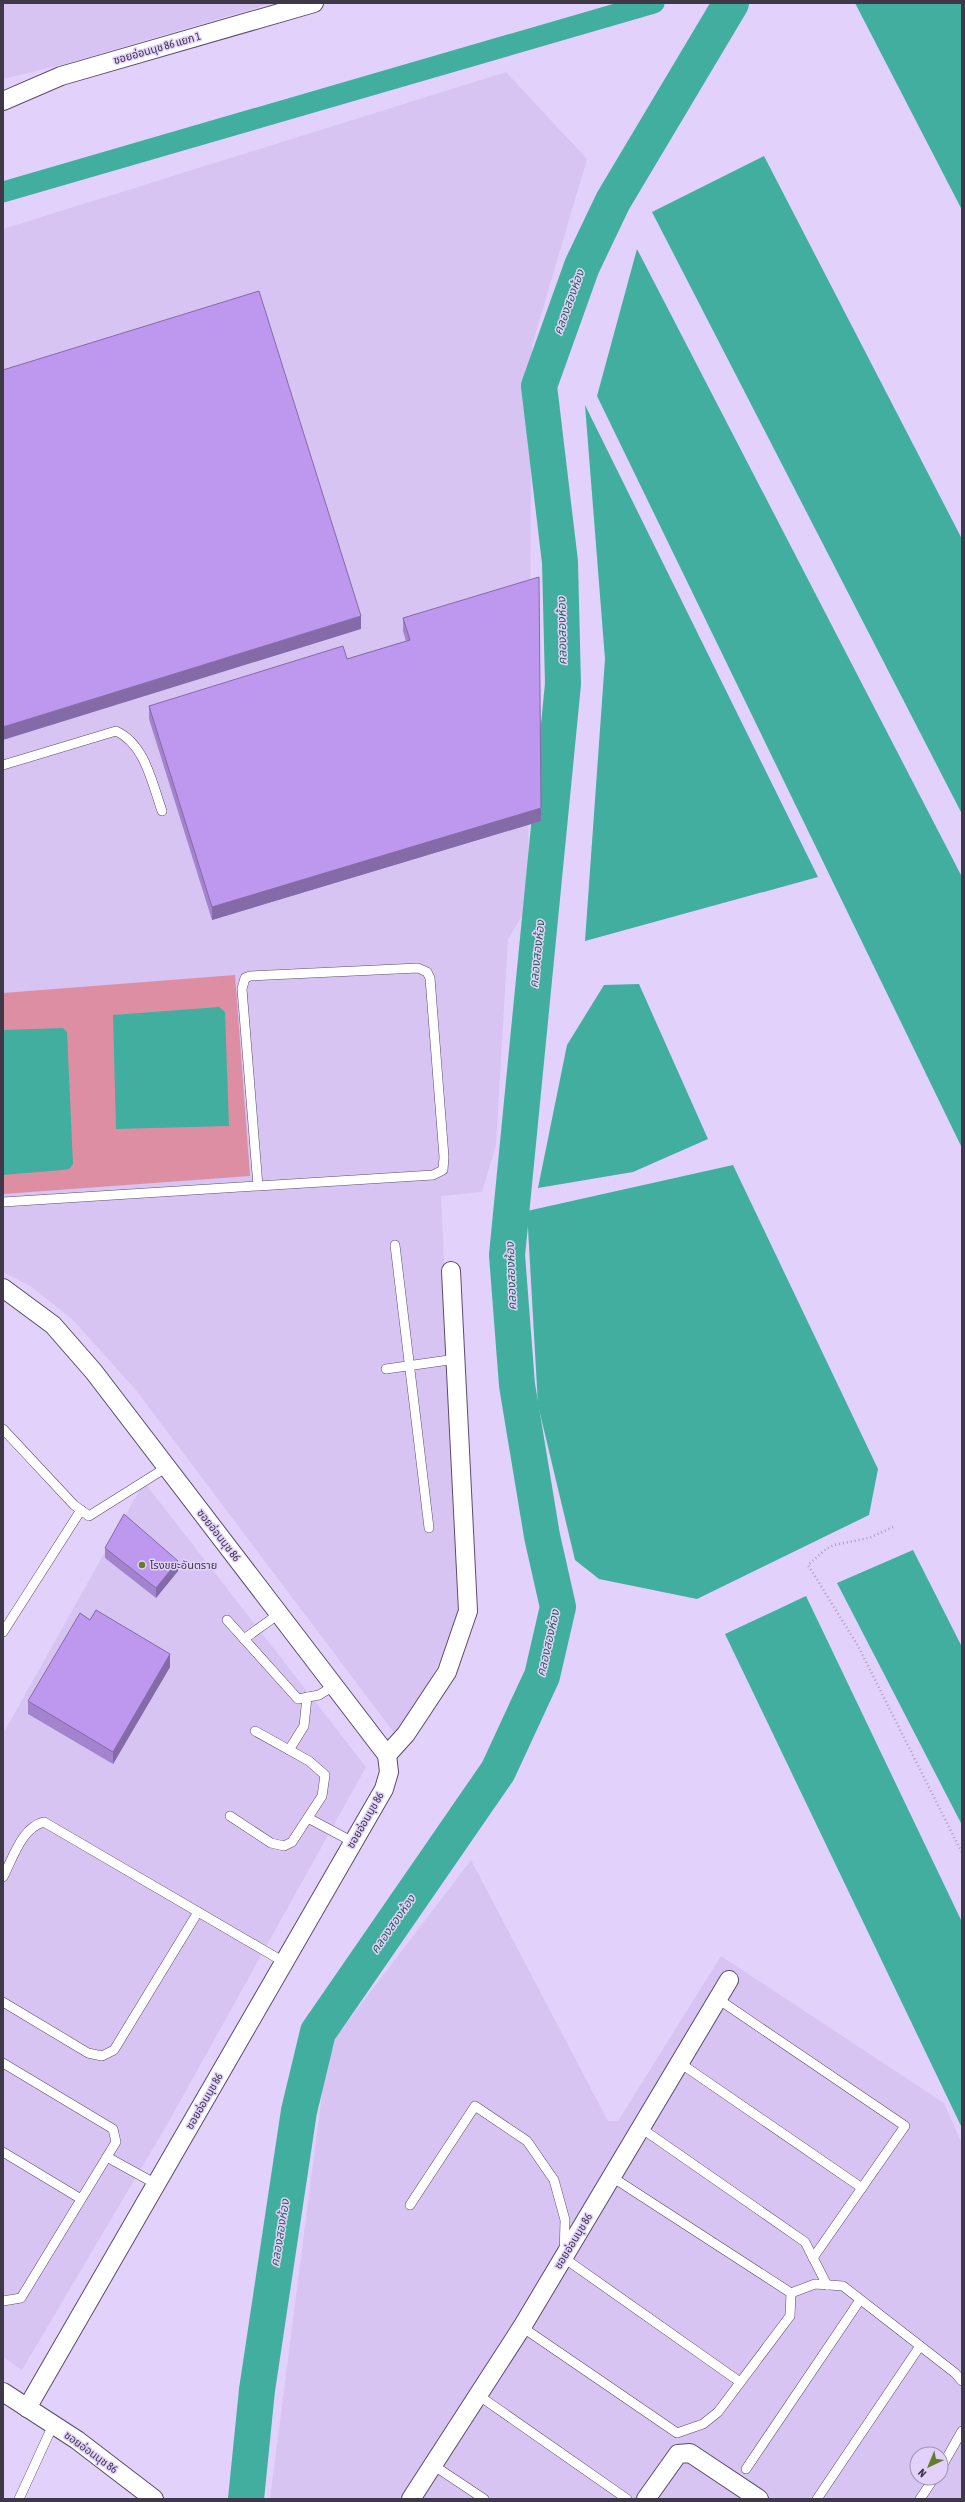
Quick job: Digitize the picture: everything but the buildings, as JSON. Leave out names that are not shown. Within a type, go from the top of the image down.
[{"type":"street","name":"ซอยอ่อนนุช 86 แยก 1","points":[[3,101],[61,76],[314,3]]},
{"type":"street","points":[[387,1755],[406,1734],[447,1672],[468,1611],[451,1271]]},
{"type":"street","name":"ซอยอ่อนนุช 86","points":[[3,1288],[53,1325],[94,1372],[280,1613],[387,1755],[389,1772],[384,1789],[27,2408]]},
{"type":"street","name":"ซอยอ่อนนุช 86","points":[[411,2499],[522,2327],[729,1980]]},
{"type":"street","name":"ซอยอ่อนนุช 86","points":[[3,2392],[54,2425],[154,2499]]},
{"type":"street","points":[[646,2499],[678,2454],[690,2453],[759,2499]]},
{"type":"lane","points":[[3,765],[116,731],[125,735],[141,754],[162,811]]},
{"type":"lane","points":[[3,1202],[258,1186],[433,1174],[443,1170],[430,978],[427,972],[410,969],[250,976],[245,978],[242,989],[258,1186]]},
{"type":"lane","points":[[395,1245],[430,1528]]},
{"type":"lane","points":[[386,1369],[456,1359]]},
{"type":"lane","points":[[3,1429],[80,1510],[88,1516],[166,1467]]},
{"type":"lane","points":[[3,1632],[80,1510]]},
{"type":"lane","points":[[244,1639],[280,1613]]},
{"type":"lane","points":[[227,1620],[298,1699],[319,1694],[335,1685]]},
{"type":"lane","points":[[289,1750],[304,1726],[307,1697]]},
{"type":"lane","points":[[230,1816],[271,1843],[284,1846],[292,1842],[322,1796],[325,1775],[309,1761],[255,1731]]},
{"type":"lane","points":[[308,1818],[353,1842]]},
{"type":"lane","points":[[3,1876],[27,1832],[36,1824],[44,1822],[284,1962]]},
{"type":"lane","points":[[3,2002],[88,2053],[102,2056],[114,2050],[198,1912]]},
{"type":"lane","points":[[718,1999],[906,2126],[813,2258]]},
{"type":"lane","points":[[680,2062],[862,2188]]},
{"type":"lane","points":[[3,2063],[113,2129],[116,2142],[21,2298],[3,2301]]},
{"type":"lane","points":[[410,2205],[475,2106],[527,2141],[554,2180],[565,2220],[564,2258],[740,2382]]},
{"type":"lane","points":[[640,2128],[805,2242],[828,2285]]},
{"type":"lane","points":[[3,2152],[82,2199]]},
{"type":"lane","points":[[107,2157],[156,2184]]},
{"type":"lane","points":[[612,2177],[791,2293]]},
{"type":"lane","points":[[791,2293],[815,2284],[842,2286],[955,2373],[962,2381]]},
{"type":"lane","points":[[522,2327],[677,2433],[702,2424],[718,2412],[790,2316],[791,2293]]},
{"type":"lane","points":[[746,2469],[860,2300]]},
{"type":"lane","points":[[817,2499],[920,2346]]},
{"type":"lane","points":[[478,2396],[627,2499]]},
{"type":"lane","points":[[19,2499],[54,2425]]},
{"type":"lane","points":[[949,2454],[962,2431]]},
{"type":"lane","points":[[433,2465],[484,2499]]},
{"type":"lane","points":[[920,2499],[929,2486]]},
{"type":"path","points":[[893,1527],[869,1538],[834,1545],[826,1549],[808,1565],[858,1646],[962,1853]]},
{"type":"shaded area","points":[[3,3],[273,3],[65,64],[3,79]]},
{"type":"shaded area","points":[[855,3],[962,3],[962,210]]},
{"type":"shaded area","points":[[506,72],[587,159],[532,346],[528,905],[508,940],[496,1145],[482,1192],[441,1196],[460,1606],[444,1654],[404,1726],[395,1734],[135,1389],[72,1319],[30,1286],[3,1272],[3,229]]},
{"type":"shaded area","points":[[764,156],[962,539],[962,814],[652,212]]},
{"type":"shaded area","points":[[637,249],[962,877],[962,1148],[597,396]]},
{"type":"shaded area","points":[[585,405],[818,877],[585,941],[605,659]]},
{"type":"shaded area","points":[[235,975],[250,1176],[3,1194],[3,993]]},
{"type":"shaded area","points":[[639,984],[708,1139],[633,1172],[538,1188],[567,1045],[604,985]]},
{"type":"shaded area","points":[[219,1007],[225,1012],[229,1126],[116,1129],[113,1015]]},
{"type":"shaded area","points":[[63,1028],[67,1032],[73,1164],[69,1169],[3,1175],[3,1030]]},
{"type":"shaded area","points":[[733,1165],[878,1469],[869,1515],[697,1599],[599,1579],[575,1560],[538,1405],[527,1211]]},
{"type":"shaded area","points":[[144,1482],[366,1767],[168,2123],[22,2370],[3,2357],[3,1734]]},
{"type":"shaded area","points":[[913,1550],[962,1647],[962,1825],[837,1583]]},
{"type":"shaded area","points":[[806,1596],[962,1922],[962,2128],[725,1634]]},
{"type":"shaded area","points":[[471,1860],[608,2121],[618,2121],[721,1956],[944,2103],[962,2144],[962,2499],[270,2499],[324,2078],[336,2037]]},
{"type":"waterway","points":[[3,192],[654,3]]},
{"type":"waterway","name":"คลองสองห้อง","points":[[246,2499],[257,2390],[299,2111],[318,2032],[498,1771],[542,1676],[558,1607],[542,1536],[517,1385],[507,1255],[563,684],[560,562],[539,386],[582,266],[613,201],[731,3]]},
{"type":"place","name":"โรงขยะอันตราย","points":[[142,1565]]}]
